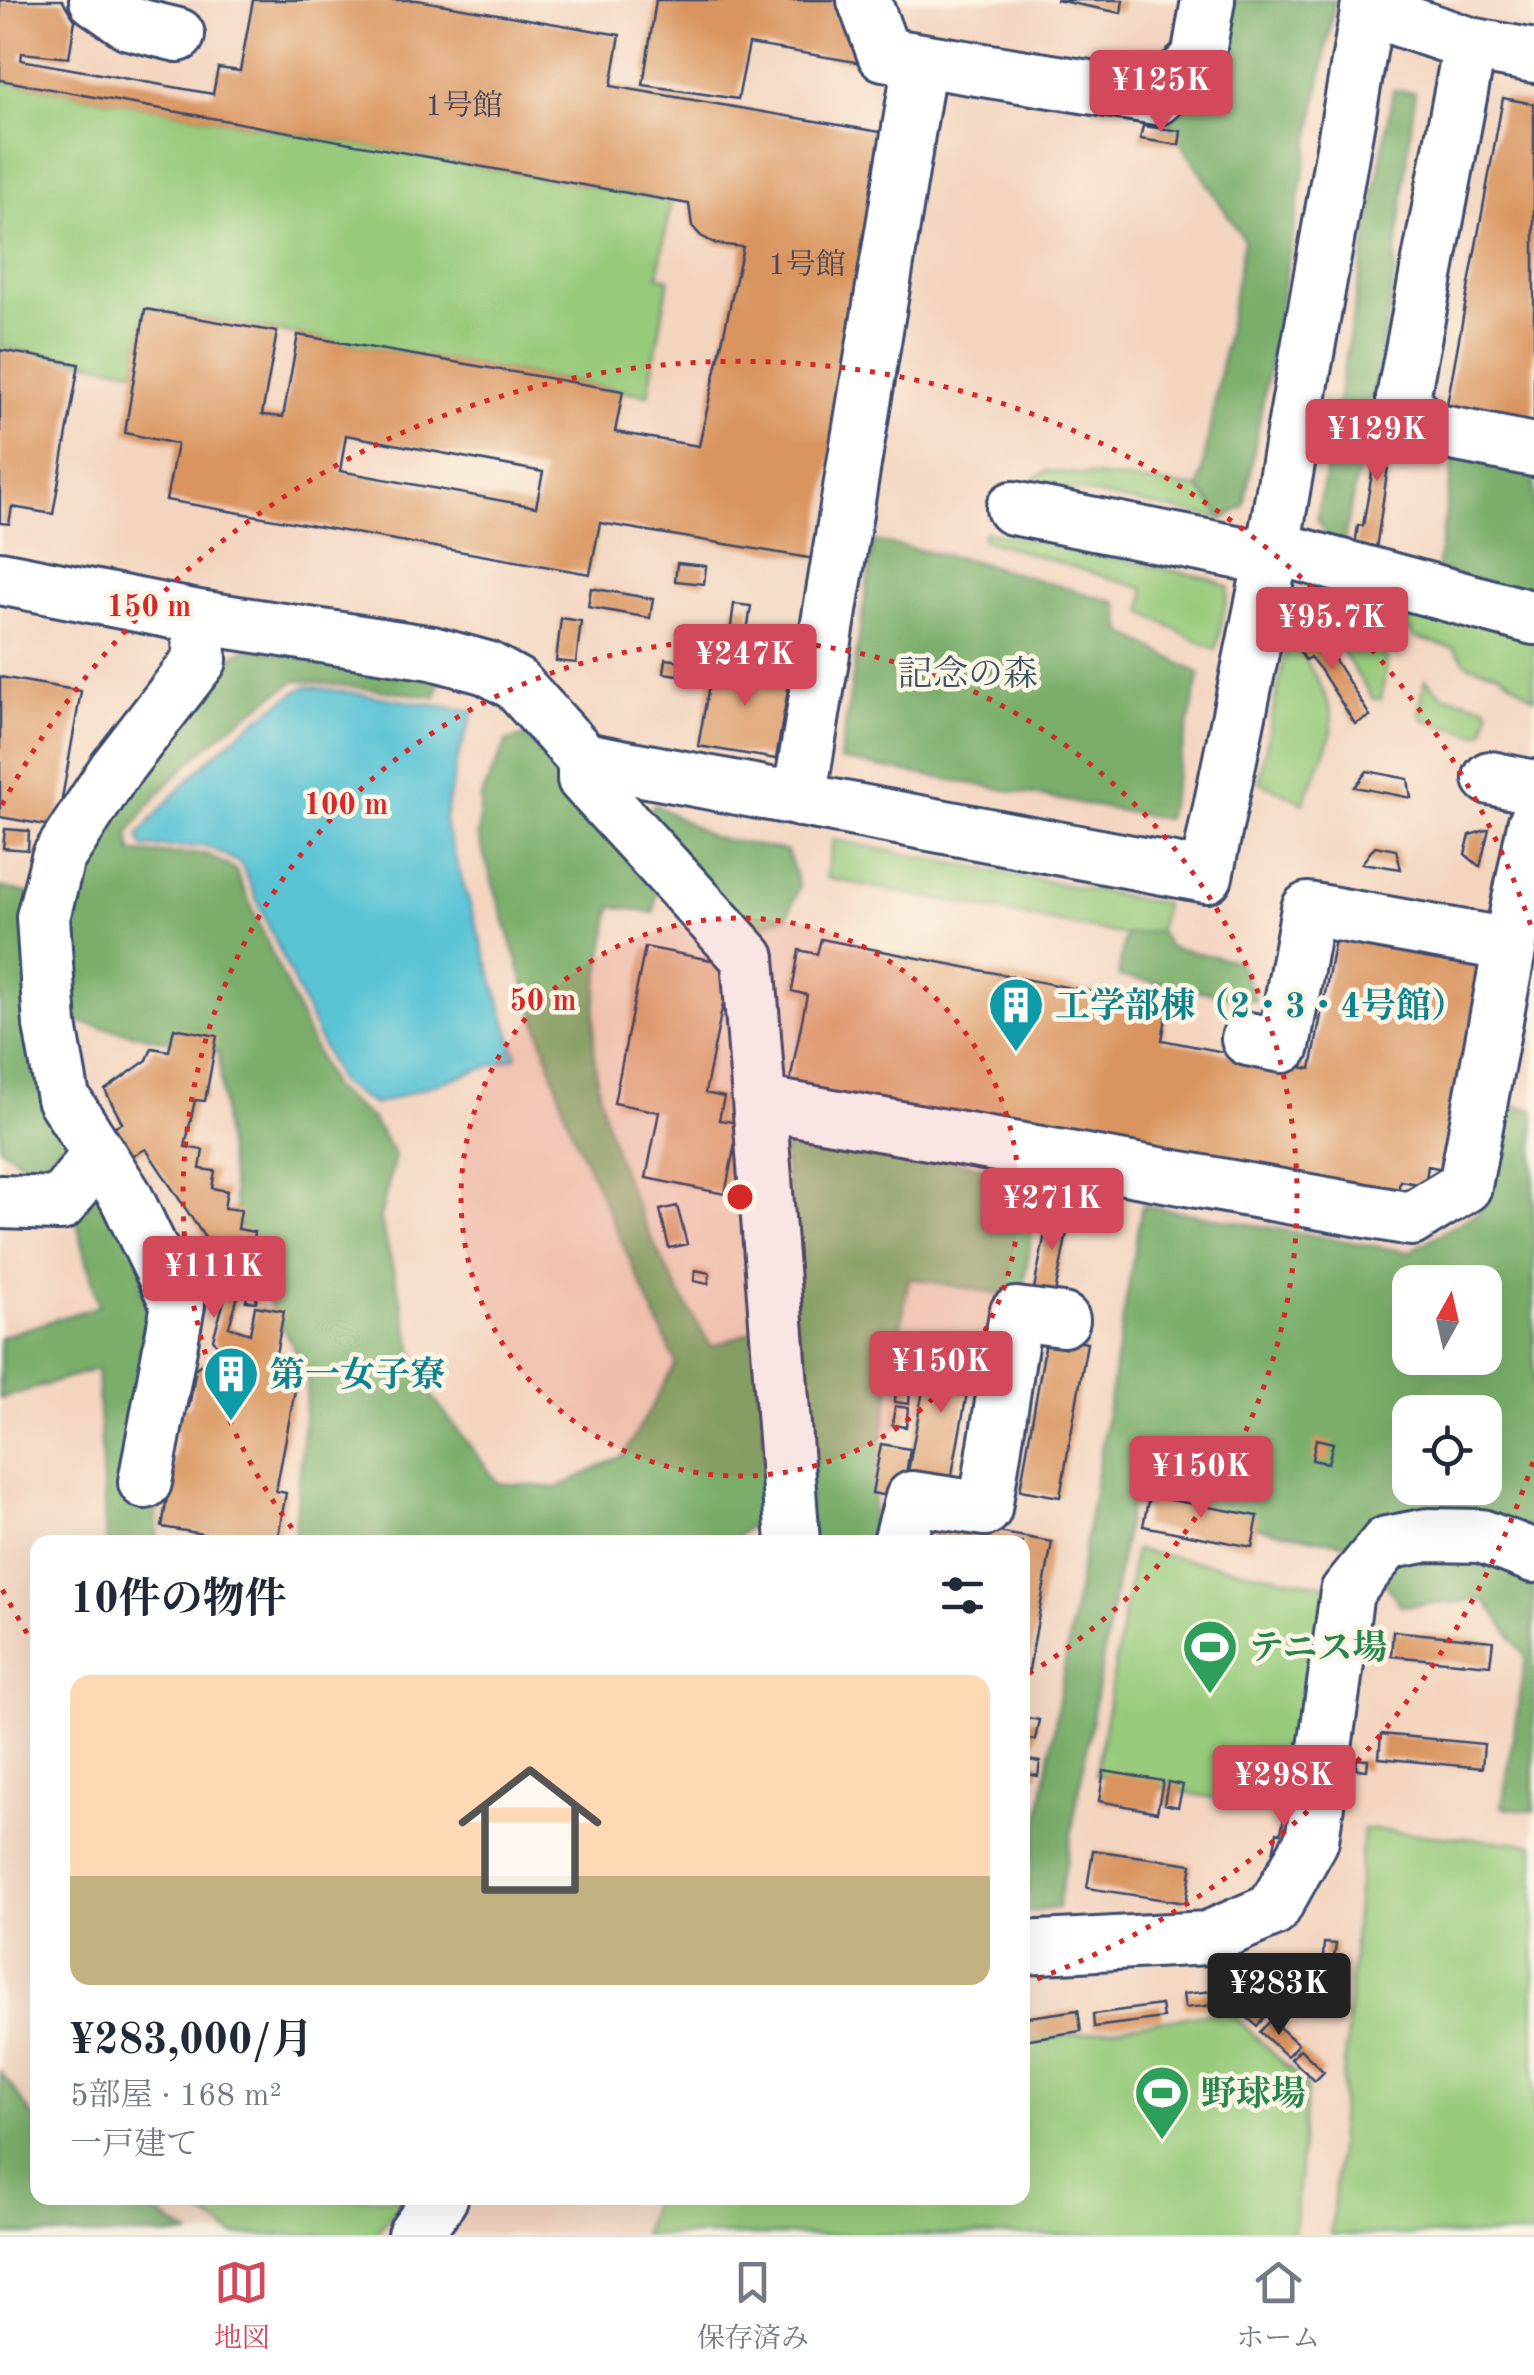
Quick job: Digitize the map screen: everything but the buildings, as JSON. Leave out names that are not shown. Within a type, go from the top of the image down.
[{"type":"lane","points":[[96,0],[130,23],[178,35]]},
{"type":"lane","points":[[864,0],[884,54],[1157,98],[1198,59],[1208,0]]},
{"type":"lane","points":[[0,578],[198,617],[432,653],[488,668],[516,684],[584,760],[1206,876],[1272,554],[1368,5],[1470,44],[1534,56]]},
{"type":"lane","points":[[1470,44],[1403,398],[1422,428],[1534,450]]},
{"type":"lane","points":[[799,800],[920,61]]},
{"type":"lane","points":[[1012,508],[1246,554],[1297,554],[1534,618]]},
{"type":"lane","points":[[145,1482],[178,1305],[125,1195],[63,1098],[50,1025],[43,917],[58,858],[115,770],[200,660],[198,617]]},
{"type":"lane","points":[[584,760],[584,779],[748,958],[793,1535]]},
{"type":"lane","points":[[760,1103],[1410,1219],[1465,1186],[1534,825]]},
{"type":"lane","points":[[1248,1039],[1283,1046],[1308,909],[1510,944]]},
{"type":"lane","points":[[0,1202],[60,1204],[98,1155]]},
{"type":"lane","points":[[902,1535],[912,1498],[984,1509],[1016,1314],[1063,1320]]},
{"type":"lane","points":[[1030,1948],[1208,1938],[1273,1910],[1312,1840],[1347,1592],[1387,1543],[1428,1535],[1481,1536],[1534,1556]]},
{"type":"lane","points":[[414,2235],[436,2205]]},
{"type":"shaded area","points":[[0,0],[1534,0],[1534,2235],[147,2235],[109,2205],[1030,2205],[1030,1535],[30,1535],[30,2142],[0,2118]]},
{"type":"green space","points":[[1229,0],[1335,0],[1244,506],[1224,519],[1199,488],[1244,240],[1165,118]]},
{"type":"green space","points":[[0,80],[671,201],[658,276],[669,279],[648,395],[146,309],[135,370],[0,347]]},
{"type":"green space","points":[[1393,90],[1415,92],[1390,308],[1343,545],[1329,542],[1317,519]]},
{"type":"green space","points":[[1454,457],[1534,472],[1534,595],[1437,570]]},
{"type":"green space","points":[[1047,471],[1199,488],[1224,519],[1035,483],[1036,477]]},
{"type":"green space","points":[[985,531],[1208,578],[1229,587],[1216,650],[1143,612],[1145,589],[982,539]]},
{"type":"green space","name":"記念の森","points":[[874,541],[970,560],[1118,603],[1123,632],[1200,674],[1166,819],[840,760]]},
{"type":"green space","points":[[1362,594],[1534,637],[1534,698],[1500,673],[1468,665],[1454,648],[1415,638],[1402,622],[1372,615],[1359,602]]},
{"type":"green space","points":[[1347,638],[1377,644],[1387,661],[1381,699],[1373,699],[1340,648]]},
{"type":"green space","points":[[1297,645],[1323,692],[1332,722],[1324,754],[1303,803],[1259,781],[1285,653]]},
{"type":"green space","points":[[248,648],[441,677],[436,697],[297,680],[250,712],[184,767],[129,833],[132,853],[206,854],[235,870],[332,1088],[372,1119],[395,1156],[380,1218],[422,1383],[498,1483],[557,1488],[624,1455],[676,1363],[569,1124],[478,836],[481,797],[507,741],[530,735],[658,882],[654,913],[612,906],[595,1009],[597,1081],[618,1160],[634,1201],[672,1279],[712,1347],[762,1327],[767,1511],[739,1535],[295,1535],[308,1374],[243,1256],[225,1140],[219,1052],[59,1018],[62,875],[217,663]]},
{"type":"green space","points":[[1425,679],[1443,695],[1486,705],[1489,711],[1484,731],[1478,734],[1424,720],[1419,712]]},
{"type":"green space","points":[[654,804],[712,837],[787,851],[799,886],[788,916],[751,929],[647,816]]},
{"type":"green space","points":[[833,840],[1164,904],[1159,931],[1125,935],[826,878]]},
{"type":"green space","points":[[0,887],[32,894],[80,1145],[46,1179],[0,1147]]},
{"type":"green space","points":[[1159,931],[1169,947],[1238,961],[1256,1001],[1118,976],[1125,935]]},
{"type":"green space","points":[[1499,1104],[1534,1109],[1534,1811],[1502,1807],[1526,1657],[1485,1600],[1401,1606],[1359,1546],[1130,1505],[1058,1908],[1030,1912],[1030,1871],[1142,1205],[1408,1252],[1479,1212]]},
{"type":"green space","points":[[783,1130],[1040,1177],[1022,1298],[909,1278],[875,1482],[871,1535],[809,1535]]},
{"type":"green space","points":[[103,1176],[166,1306],[147,1353],[158,1535],[106,1535],[97,1369],[0,1399],[0,1337],[99,1306],[74,1211]]},
{"type":"green space","name":"テニス場","points":[[1135,1550],[1329,1586],[1288,1813],[1096,1775]]},
{"type":"green space","points":[[1363,1829],[1534,1844],[1534,2235],[1331,2235]]},
{"type":"green space","name":"野球場","points":[[1228,2010],[1307,2086],[1294,2235],[643,2235],[651,2205],[1030,2205],[1030,2042]]},
{"type":"green space","points":[[0,2071],[30,2112],[30,2205],[145,2205],[190,2235],[0,2235]]},
{"type":"green space","points":[[189,2205],[398,2205],[376,2235],[234,2235]]},
{"type":"water","points":[[306,686],[474,711],[456,763],[444,822],[517,1057],[374,1105],[339,1083],[241,864],[207,846],[143,847],[138,836],[176,792],[236,736]]},
{"type":"place","name":"工学部棟（2・3・4号館）","points":[[1016,1054]]},
{"type":"place","name":"第一女子寮","points":[[231,1423]]},
{"type":"place","name":"テニス場","points":[[1210,1696]]},
{"type":"place","name":"野球場","points":[[1162,2142]]}]
